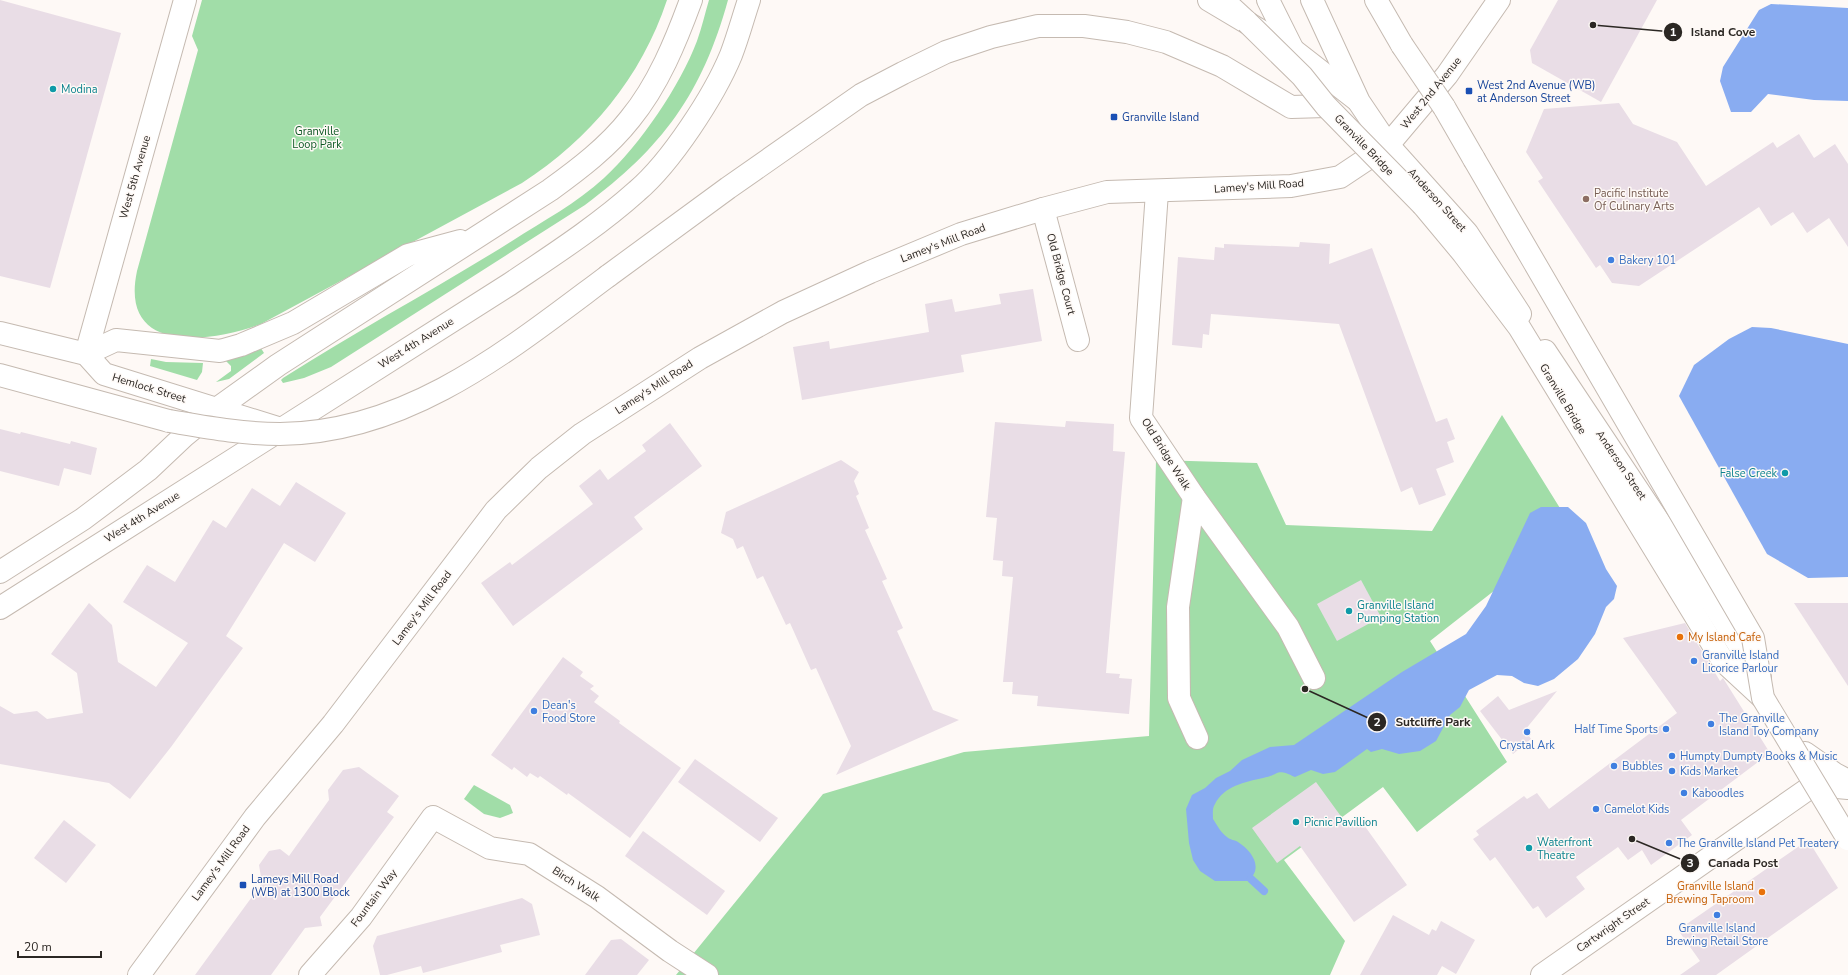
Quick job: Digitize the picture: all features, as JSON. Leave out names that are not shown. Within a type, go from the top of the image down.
[{"type":"main road","name":"West 5th Avenue","points":[[86,354],[185,0]]},
{"type":"main road","points":[[0,572],[84,519],[148,470],[184,436],[218,408],[278,365],[550,190],[593,158],[630,120],[658,77],[680,29],[691,0]]},
{"type":"main road","name":"West 4th Avenue","points":[[0,608],[510,284],[584,234],[638,191],[670,155],[704,107],[731,55],[749,0]]},
{"type":"main road","name":"Anderson Street","points":[[1209,0],[1293,50],[1360,102]]},
{"type":"main road","name":"Granville Bridge","points":[[1223,0],[1302,76],[1326,106],[1423,205],[1463,253],[1519,327],[1723,661],[1763,698],[1848,840]]},
{"type":"main road","points":[[1268,0],[1293,50]]},
{"type":"main road","name":"Anderson Street","points":[[1312,0],[1360,102],[1388,145],[1467,233],[1706,591],[1810,759],[1817,788],[1848,825]]},
{"type":"main road","points":[[1376,0],[1402,45],[1444,107],[1753,638],[1763,698]]},
{"type":"main road","name":"West 2nd Avenue","points":[[1388,145],[1447,75],[1499,0]]},
{"type":"main road","points":[[0,375],[169,421],[207,428],[280,434],[319,431],[363,422],[407,407],[450,386],[511,348],[722,193],[861,95],[946,52],[991,37],[1038,26],[1084,26],[1127,32],[1166,42],[1222,66],[1291,107],[1326,106]]},
{"type":"main road","name":"Lamey's Mill Road","points":[[139,975],[255,817],[333,724],[496,510],[539,468],[582,434],[700,358],[783,312],[870,272],[961,234],[1043,209],[1107,192],[1157,192],[1292,186],[1340,177],[1388,145]]},
{"type":"main road","name":"Old Bridge Walk","points":[[1157,192],[1142,418],[1194,497],[1288,627],[1314,678]]},
{"type":"main road","name":"Old Bridge Court","points":[[1043,209],[1078,340]]},
{"type":"main road","points":[[0,333],[86,354],[116,340],[220,351],[241,345],[293,323],[408,255],[480,236]]},
{"type":"main road","name":"Hemlock Street","points":[[86,354],[104,374],[218,408],[281,429]]},
{"type":"main road","points":[[1194,497],[1178,607],[1179,698],[1197,738]]},
{"type":"main road","points":[[1810,759],[1848,781]]},
{"type":"main road","points":[[1817,788],[1848,788]]},
{"type":"main road","name":"Cartwright Street","points":[[1542,975],[1817,788]]},
{"type":"main road","name":"Fountain Way","points":[[310,975],[361,917],[433,817]]},
{"type":"main road","name":"Birch Walk","points":[[433,817],[490,848],[529,854],[597,897],[670,951],[707,975]]},
{"type":"green space","name":"Granville Loop Park","points":[[202,0],[667,0],[643,55],[628,81],[591,126],[570,147],[547,166],[522,183],[261,324],[218,336],[195,338],[173,336],[155,330],[142,317],[135,298],[137,271],[198,50],[192,36]]},
{"type":"green space","points":[[709,0],[728,0],[718,33],[706,64],[692,91],[676,116],[657,140],[612,184],[585,205],[331,367],[304,378],[283,383],[281,380],[283,378],[548,219],[594,187],[631,149],[658,114],[670,95],[690,58],[697,41]]},
{"type":"green space","points":[[259,345],[264,353],[229,379],[216,382],[231,371],[231,366],[225,360]]},
{"type":"green space","points":[[151,359],[166,362],[203,363],[202,372],[197,380],[150,366]]},
{"type":"green space","points":[[1502,415],[1573,529],[1430,641],[1507,762],[1417,832],[1383,787],[1284,860],[1345,941],[1330,975],[676,975],[823,794],[964,752],[1149,736],[1156,460],[1257,463],[1286,525],[1432,531]]},
{"type":"green space","points":[[474,785],[510,805],[513,813],[500,818],[484,814],[464,799]]},
{"type":"water","points":[[1771,4],[1848,8],[1848,101],[1814,100],[1768,94],[1751,112],[1731,112],[1720,81],[1723,67],[1759,10]]},
{"type":"water","name":"False Creek","points":[[1752,327],[1771,328],[1848,344],[1848,577],[1808,578],[1767,554],[1679,396],[1694,365],[1729,339]]},
{"type":"water","points":[[1541,507],[1568,507],[1586,523],[1606,569],[1617,586],[1614,599],[1606,607],[1595,634],[1578,659],[1554,679],[1538,686],[1524,683],[1512,676],[1497,675],[1469,690],[1460,707],[1450,715],[1436,741],[1420,751],[1399,754],[1382,749],[1371,752],[1367,749],[1335,772],[1323,774],[1311,770],[1295,777],[1281,772],[1268,777],[1242,783],[1229,789],[1219,798],[1214,806],[1213,819],[1225,835],[1238,842],[1248,850],[1256,865],[1255,871],[1253,876],[1248,881],[1215,881],[1200,871],[1193,860],[1189,843],[1186,809],[1192,795],[1205,788],[1216,778],[1230,771],[1242,760],[1270,747],[1294,745],[1402,672],[1466,634],[1486,606],[1530,513]]},
{"type":"building","name":"Modina","points":[[0,0],[121,33],[50,288],[0,276]]},
{"type":"building","points":[[1558,0],[1657,0],[1601,102],[1532,63],[1530,50]]},
{"type":"building","points":[[1619,103],[1633,124],[1677,142],[1706,186],[1773,142],[1777,148],[1799,134],[1814,158],[1835,144],[1848,164],[1848,247],[1829,218],[1807,233],[1793,212],[1771,226],[1759,207],[1639,286],[1612,283],[1600,265],[1596,268],[1538,181],[1543,178],[1526,152],[1544,109]]},
{"type":"building","points":[[1300,242],[1330,244],[1329,264],[1372,248],[1436,422],[1447,418],[1455,439],[1447,442],[1454,462],[1436,469],[1446,495],[1419,505],[1412,487],[1401,492],[1339,324],[1211,314],[1209,335],[1203,334],[1202,348],[1172,345],[1178,257],[1214,260],[1215,247],[1224,248],[1224,244],[1299,247]]},
{"type":"building","points":[[1033,289],[1042,341],[961,355],[964,372],[802,400],[793,347],[829,341],[830,349],[929,332],[925,304],[952,299],[955,312],[1001,304],[999,294]]},
{"type":"building","points":[[1066,421],[1114,424],[1113,451],[1125,452],[1106,673],[1120,674],[1119,678],[1132,679],[1129,714],[1037,706],[1038,696],[1012,694],[1013,682],[1003,682],[1013,577],[1002,576],[1003,561],[993,560],[997,518],[986,517],[995,422],[1065,427]]},
{"type":"building","points":[[670,423],[702,466],[634,517],[643,529],[513,626],[481,583],[510,562],[512,565],[593,504],[579,486],[600,469],[608,480],[646,451],[642,445]]},
{"type":"building","points":[[0,429],[20,434],[21,432],[70,444],[71,441],[97,448],[91,475],[64,468],[59,486],[0,471]]},
{"type":"building","points":[[841,460],[859,472],[854,481],[859,494],[856,496],[869,528],[865,530],[887,579],[882,581],[903,628],[897,631],[933,710],[959,720],[836,775],[851,746],[816,668],[811,670],[790,623],[786,625],[763,576],[757,579],[743,546],[737,549],[733,539],[721,533],[726,512]]},
{"type":"building","points":[[296,482],[346,513],[315,562],[284,543],[226,636],[243,648],[171,747],[130,799],[109,783],[0,764],[0,706],[14,714],[37,711],[47,719],[83,713],[77,673],[51,654],[89,603],[112,625],[118,662],[156,687],[188,643],[123,602],[147,565],[175,582],[213,520],[226,528],[252,488],[280,506]]},
{"type":"building","name":"Granville Island Pumping Station","points":[[1361,580],[1381,617],[1337,641],[1317,604]]},
{"type":"building","points":[[1794,603],[1848,603],[1848,686]]},
{"type":"building","points":[[1685,623],[1720,681],[1723,678],[1770,753],[1681,820],[1692,835],[1651,865],[1642,850],[1628,860],[1618,847],[1576,877],[1585,889],[1546,918],[1538,906],[1533,909],[1495,857],[1490,861],[1473,839],[1479,835],[1476,831],[1524,796],[1527,799],[1537,793],[1549,809],[1677,713],[1623,638]]},
{"type":"building","points":[[563,657],[583,672],[580,676],[594,686],[590,689],[599,696],[594,702],[620,721],[619,723],[681,768],[630,838],[568,793],[567,795],[540,776],[538,778],[530,773],[527,777],[514,767],[512,770],[491,755]]},
{"type":"building","points":[[1557,691],[1525,730],[1531,739],[1513,754],[1480,711],[1498,696],[1509,710]]},
{"type":"building","points":[[695,759],[778,818],[760,842],[678,782]]},
{"type":"building","points":[[359,767],[399,796],[387,812],[394,817],[320,917],[322,926],[305,928],[271,975],[195,975],[262,883],[259,865],[269,851],[280,849],[289,856],[329,800],[328,790],[343,770]]},
{"type":"building","points":[[1316,782],[1348,826],[1359,818],[1407,885],[1354,922],[1300,846],[1277,863],[1252,828]]},
{"type":"building","points":[[64,820],[96,845],[66,883],[34,858]]},
{"type":"building","points":[[643,831],[725,891],[707,915],[625,856]]},
{"type":"building","points":[[1808,840],[1838,888],[1716,975],[1680,975],[1700,961],[1678,930]]},
{"type":"building","points":[[522,898],[532,904],[540,935],[500,945],[502,952],[423,973],[421,966],[387,975],[380,975],[373,946],[377,936]]},
{"type":"building","points":[[1393,915],[1429,935],[1432,929],[1436,931],[1441,921],[1475,940],[1456,974],[1442,966],[1437,975],[1360,975]]},
{"type":"building","points":[[621,939],[649,960],[637,975],[585,975],[611,940]]},
{"type":"waterway","points":[[1251,879],[1264,891]]},
{"type":"place","name":"Island Cove","points":[[1593,25]]},
{"type":"place","name":"Modina","points":[[53,89]]},
{"type":"place","name":"West 2nd Avenue (WB) at Anderson Street","points":[[1469,91]]},
{"type":"place","name":"Granville Island","points":[[1114,117]]},
{"type":"place","name":"Pacific Institute Of Culinary Arts","points":[[1586,199]]},
{"type":"place","name":"Bakery 101","points":[[1611,260]]},
{"type":"place","name":"False Creek","points":[[1785,473]]},
{"type":"place","name":"Granville Island Pumping Station","points":[[1349,611]]},
{"type":"place","name":"My Island Cafe","points":[[1680,637]]},
{"type":"place","name":"Granville Island Licorice Parlour","points":[[1694,661]]},
{"type":"place","name":"Sutcliffe Park","points":[[1305,689]]},
{"type":"place","name":"Dean's Food Store","points":[[534,711]]},
{"type":"place","name":"The Granville Island Toy Company","points":[[1711,724]]},
{"type":"place","name":"Half Time Sports","points":[[1666,729]]},
{"type":"place","name":"Crystal Ark","points":[[1527,732]]},
{"type":"place","name":"Humpty Dumpty Books & Music","points":[[1672,756]]},
{"type":"place","name":"Bubbles","points":[[1614,766]]},
{"type":"place","name":"Kids Market","points":[[1672,771]]},
{"type":"place","name":"Kaboodles","points":[[1684,793]]},
{"type":"place","name":"Camelot Kids","points":[[1596,809]]},
{"type":"place","name":"Picnic Pavillion","points":[[1296,822]]},
{"type":"place","name":"Canada Post","points":[[1632,839]]},
{"type":"place","name":"The Granville Island Pet Treatery","points":[[1669,843]]},
{"type":"place","name":"Waterfront Theatre","points":[[1529,848]]},
{"type":"place","name":"Lameys Mill Road (WB) at 1300 Block","points":[[243,885]]},
{"type":"place","name":"Granville Island Brewing Taproom","points":[[1762,892]]},
{"type":"place","name":"Granville Island Brewing Retail Store","points":[[1717,915]]}]
